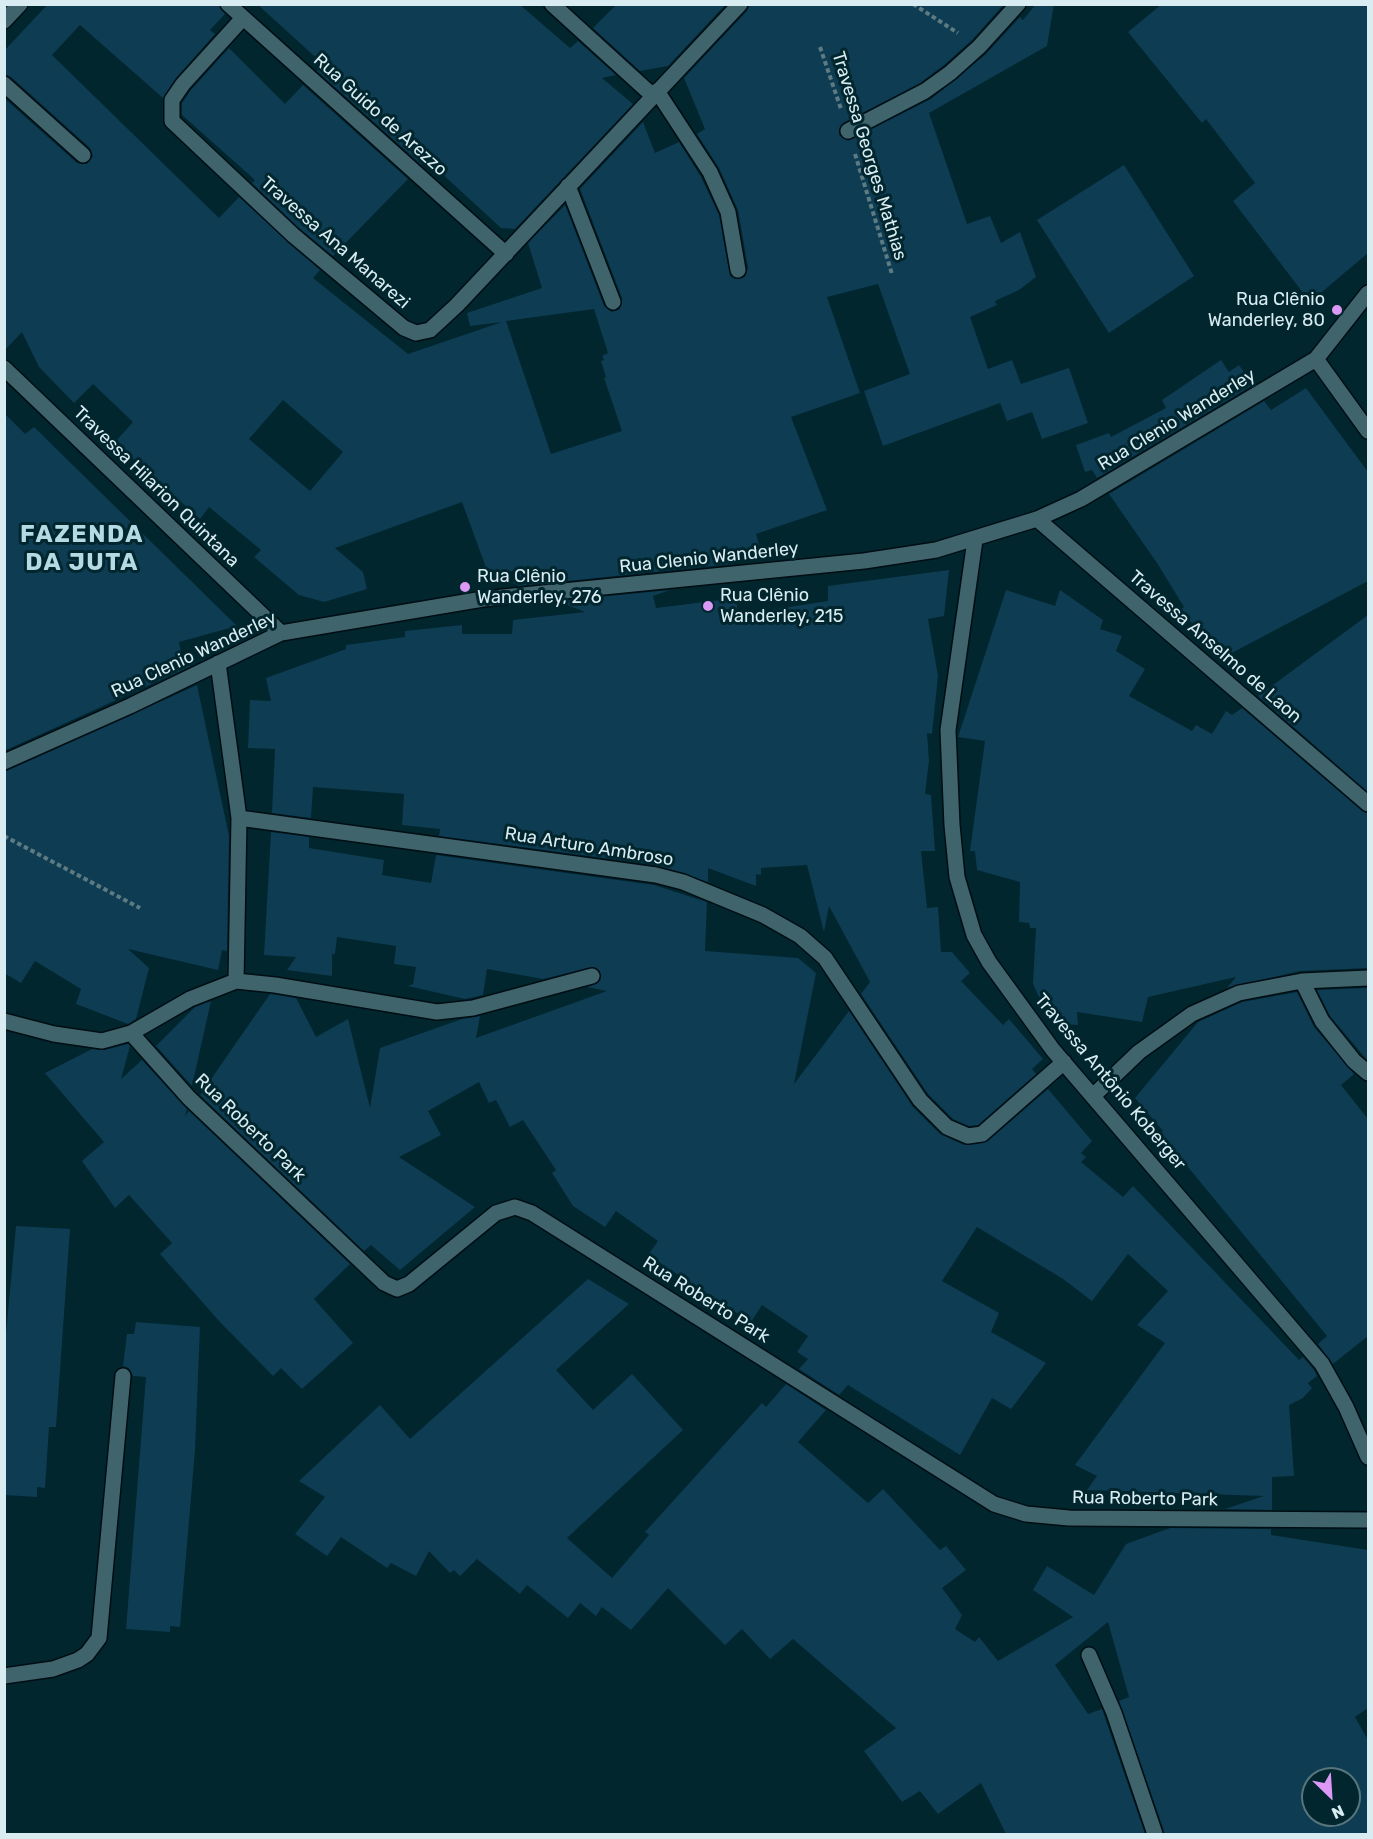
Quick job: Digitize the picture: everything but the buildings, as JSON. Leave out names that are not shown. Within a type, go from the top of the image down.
[{"type":"street","points":[[4,21],[20,4]]},
{"type":"street","name":"Rua Guido de Arezzo","points":[[228,4],[506,254]]},
{"type":"street","points":[[552,4],[654,93],[676,117],[715,182],[728,212],[738,270]]},
{"type":"street","name":"Travessa Ana Manarezi","points":[[243,18],[183,84],[172,100],[172,121],[293,235],[404,328],[416,333],[430,330],[506,254],[654,93],[740,4]]},
{"type":"street","points":[[848,131],[925,91],[979,47],[1018,4]]},
{"type":"street","points":[[4,84],[83,155]]},
{"type":"street","points":[[568,186],[613,302]]},
{"type":"street","name":"Rua Clenio Wanderley","points":[[4,762],[281,633],[483,599],[864,561],[936,550],[975,540],[1037,519],[1081,499],[1316,359],[1368,293]]},
{"type":"street","points":[[1316,359],[1368,431]]},
{"type":"street","name":"Travessa Hilarion Quintana","points":[[4,368],[281,633]]},
{"type":"street","name":"Travessa Anselmo de Laon","points":[[1037,519],[1368,804]]},
{"type":"street","name":"Travessa Antônio Koberger","points":[[975,540],[948,730],[952,825],[957,877],[974,934],[984,953],[1064,1062],[1322,1364],[1346,1407],[1368,1457]]},
{"type":"street","points":[[218,663],[239,818],[236,981]]},
{"type":"street","name":"Rua Arturo Ambroso","points":[[239,818],[656,875],[683,882],[763,915],[800,936],[825,958],[920,1100],[947,1127],[968,1136],[982,1134],[1064,1062]]},
{"type":"street","points":[[4,1021],[54,1034],[102,1041],[131,1033],[190,999],[236,981],[275,985],[437,1012],[473,1008],[592,976]]},
{"type":"street","points":[[1093,1096],[1139,1052],[1192,1014],[1239,993],[1302,981],[1368,978]]},
{"type":"street","points":[[1302,981],[1327,1028],[1354,1061],[1368,1073]]},
{"type":"street","name":"Rua Roberto Park","points":[[131,1033],[189,1098],[384,1283],[397,1289],[409,1284],[496,1213],[515,1207],[532,1213],[994,1504],[1026,1514],[1069,1518],[1368,1520]]},
{"type":"street","points":[[4,1676],[53,1669],[87,1654],[95,1645],[102,1628],[123,1376]]},
{"type":"street","points":[[1089,1655],[1114,1713],[1155,1834]]},
{"type":"path","points":[[913,4],[979,47]]},
{"type":"path","name":"Travessa Georges Mathias","points":[[820,47],[892,273]]},
{"type":"path","points":[[4,836],[140,908]]},
{"type":"place","name":"Rua Clênio Wanderley, 80","points":[[1337,310]]},
{"type":"place","name":"Rua Clênio Wanderley, 276","points":[[465,587]]},
{"type":"place","name":"Rua Clênio Wanderley, 215","points":[[708,606]]},
{"type":"district","name":"FAZENDA DA JUTA","points":[[82,549]]}]
